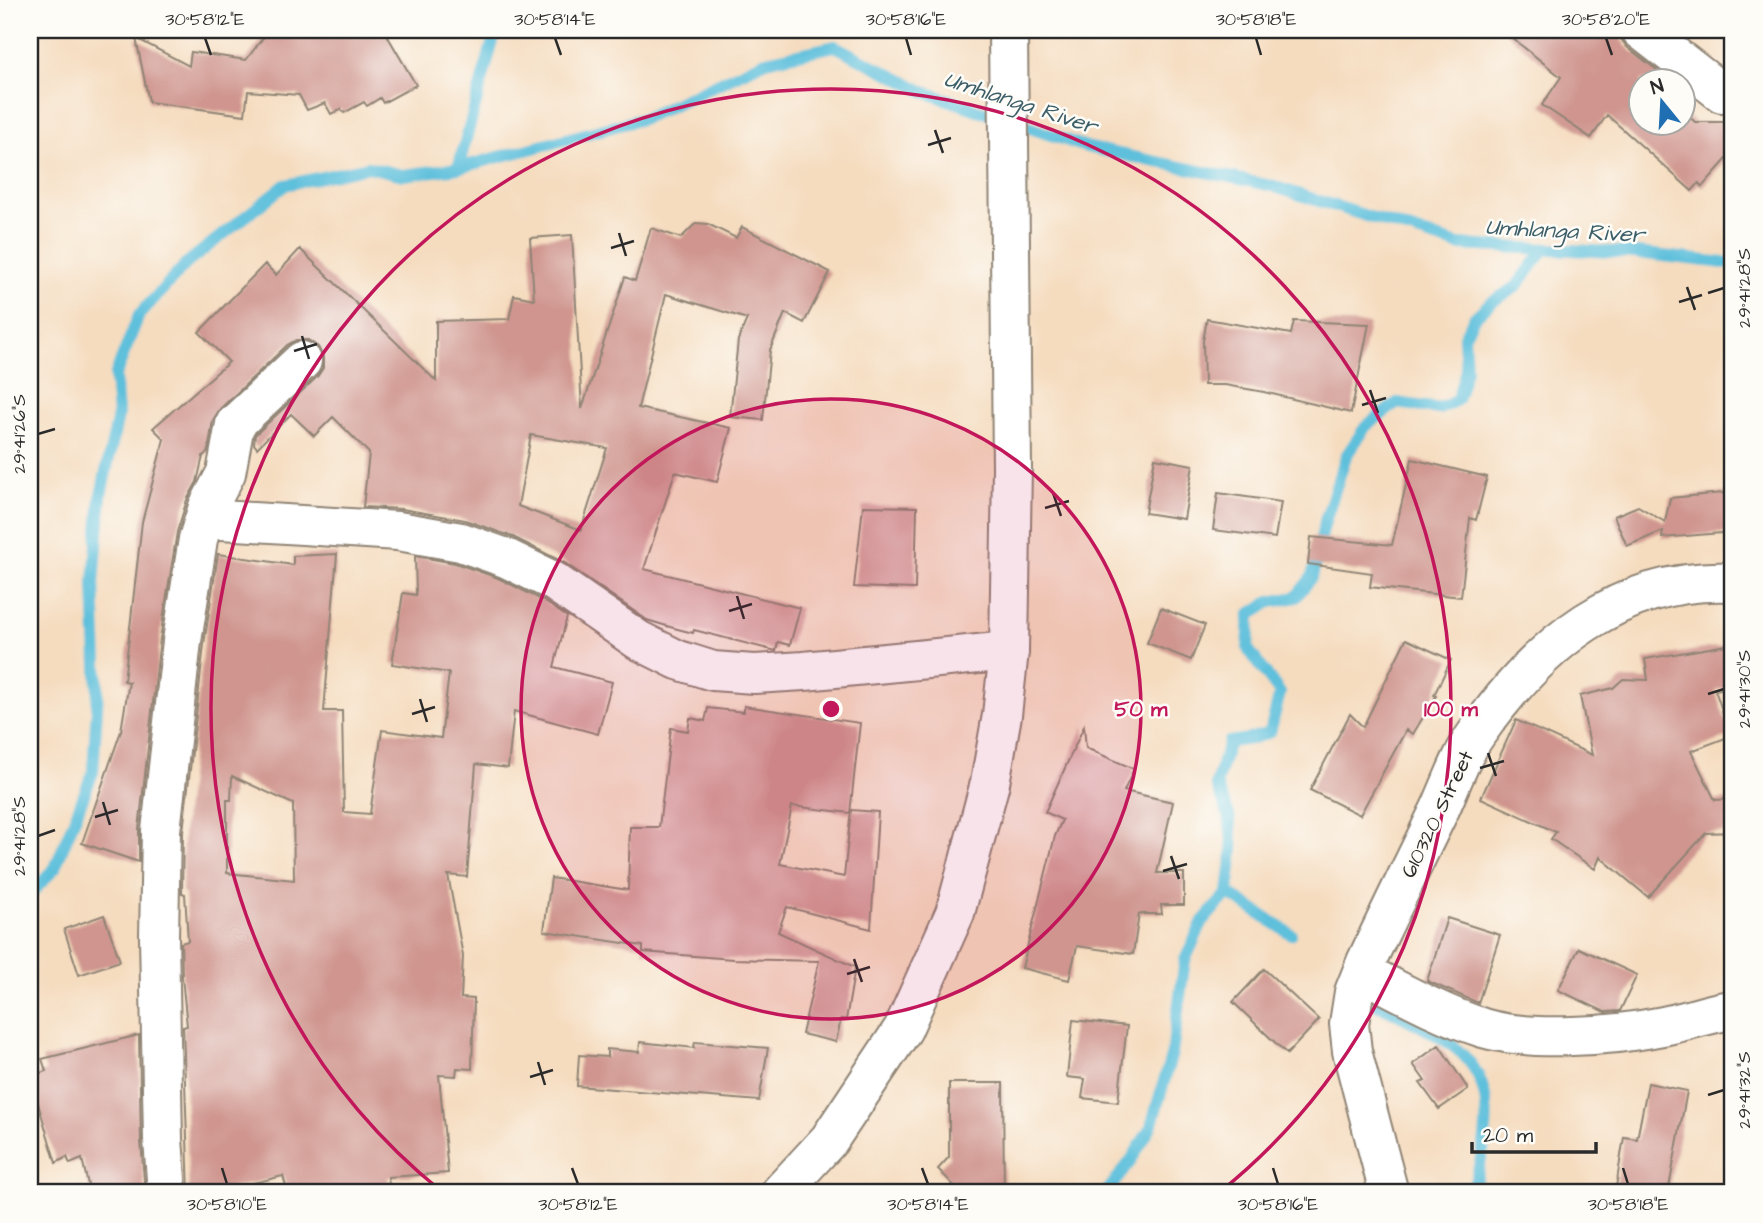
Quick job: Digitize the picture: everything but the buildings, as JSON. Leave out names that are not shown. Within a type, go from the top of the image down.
[{"type":"street","points":[[1641,30],[1721,93]]},
{"type":"street","points":[[780,1193],[829,1140],[903,1029],[955,913],[990,783],[1002,715],[1009,651],[1012,468],[1008,36]]},
{"type":"street","points":[[167,1193],[163,1139],[160,975],[161,831],[181,641],[198,540],[226,473],[235,424],[302,361]]},
{"type":"street","points":[[205,519],[398,531],[461,542],[506,558],[553,581],[638,640],[678,660],[713,671],[754,674],[804,671],[1009,651]]},
{"type":"street","name":"610320 Street","points":[[1389,1193],[1352,1051],[1349,1024],[1354,992],[1475,735],[1524,674],[1569,632],[1608,607],[1652,589],[1713,581],[1733,582]]},
{"type":"street","points":[[1362,972],[1447,1015],[1485,1028],[1524,1036],[1619,1032],[1663,1026],[1725,1011],[1733,1012]]},
{"type":"waterway","name":"Umhlanga River","points":[[496,30],[458,168],[645,118],[766,61],[835,46],[925,92],[1086,147],[1272,186],[1458,245],[1637,253],[1733,264]]},
{"type":"waterway","points":[[30,895],[55,868],[93,772],[98,691],[94,583],[101,495],[118,416],[115,376],[139,315],[187,263],[285,185],[368,167],[403,175],[458,168]]},
{"type":"waterway","points":[[1106,1193],[1130,1162],[1151,1127],[1172,1053],[1185,960],[1203,921],[1228,893],[1233,850],[1229,815],[1216,784],[1229,742],[1270,732],[1280,693],[1248,649],[1250,614],[1270,602],[1296,597],[1312,577],[1325,521],[1346,456],[1366,426],[1397,403],[1439,409],[1457,400],[1466,370],[1464,336],[1474,318],[1490,303],[1516,287],[1545,249]]},
{"type":"waterway","points":[[1228,893],[1291,934]]},
{"type":"waterway","points":[[1377,1005],[1422,1026],[1446,1041],[1469,1062],[1479,1078],[1487,1115],[1482,1154],[1472,1193]]}]
